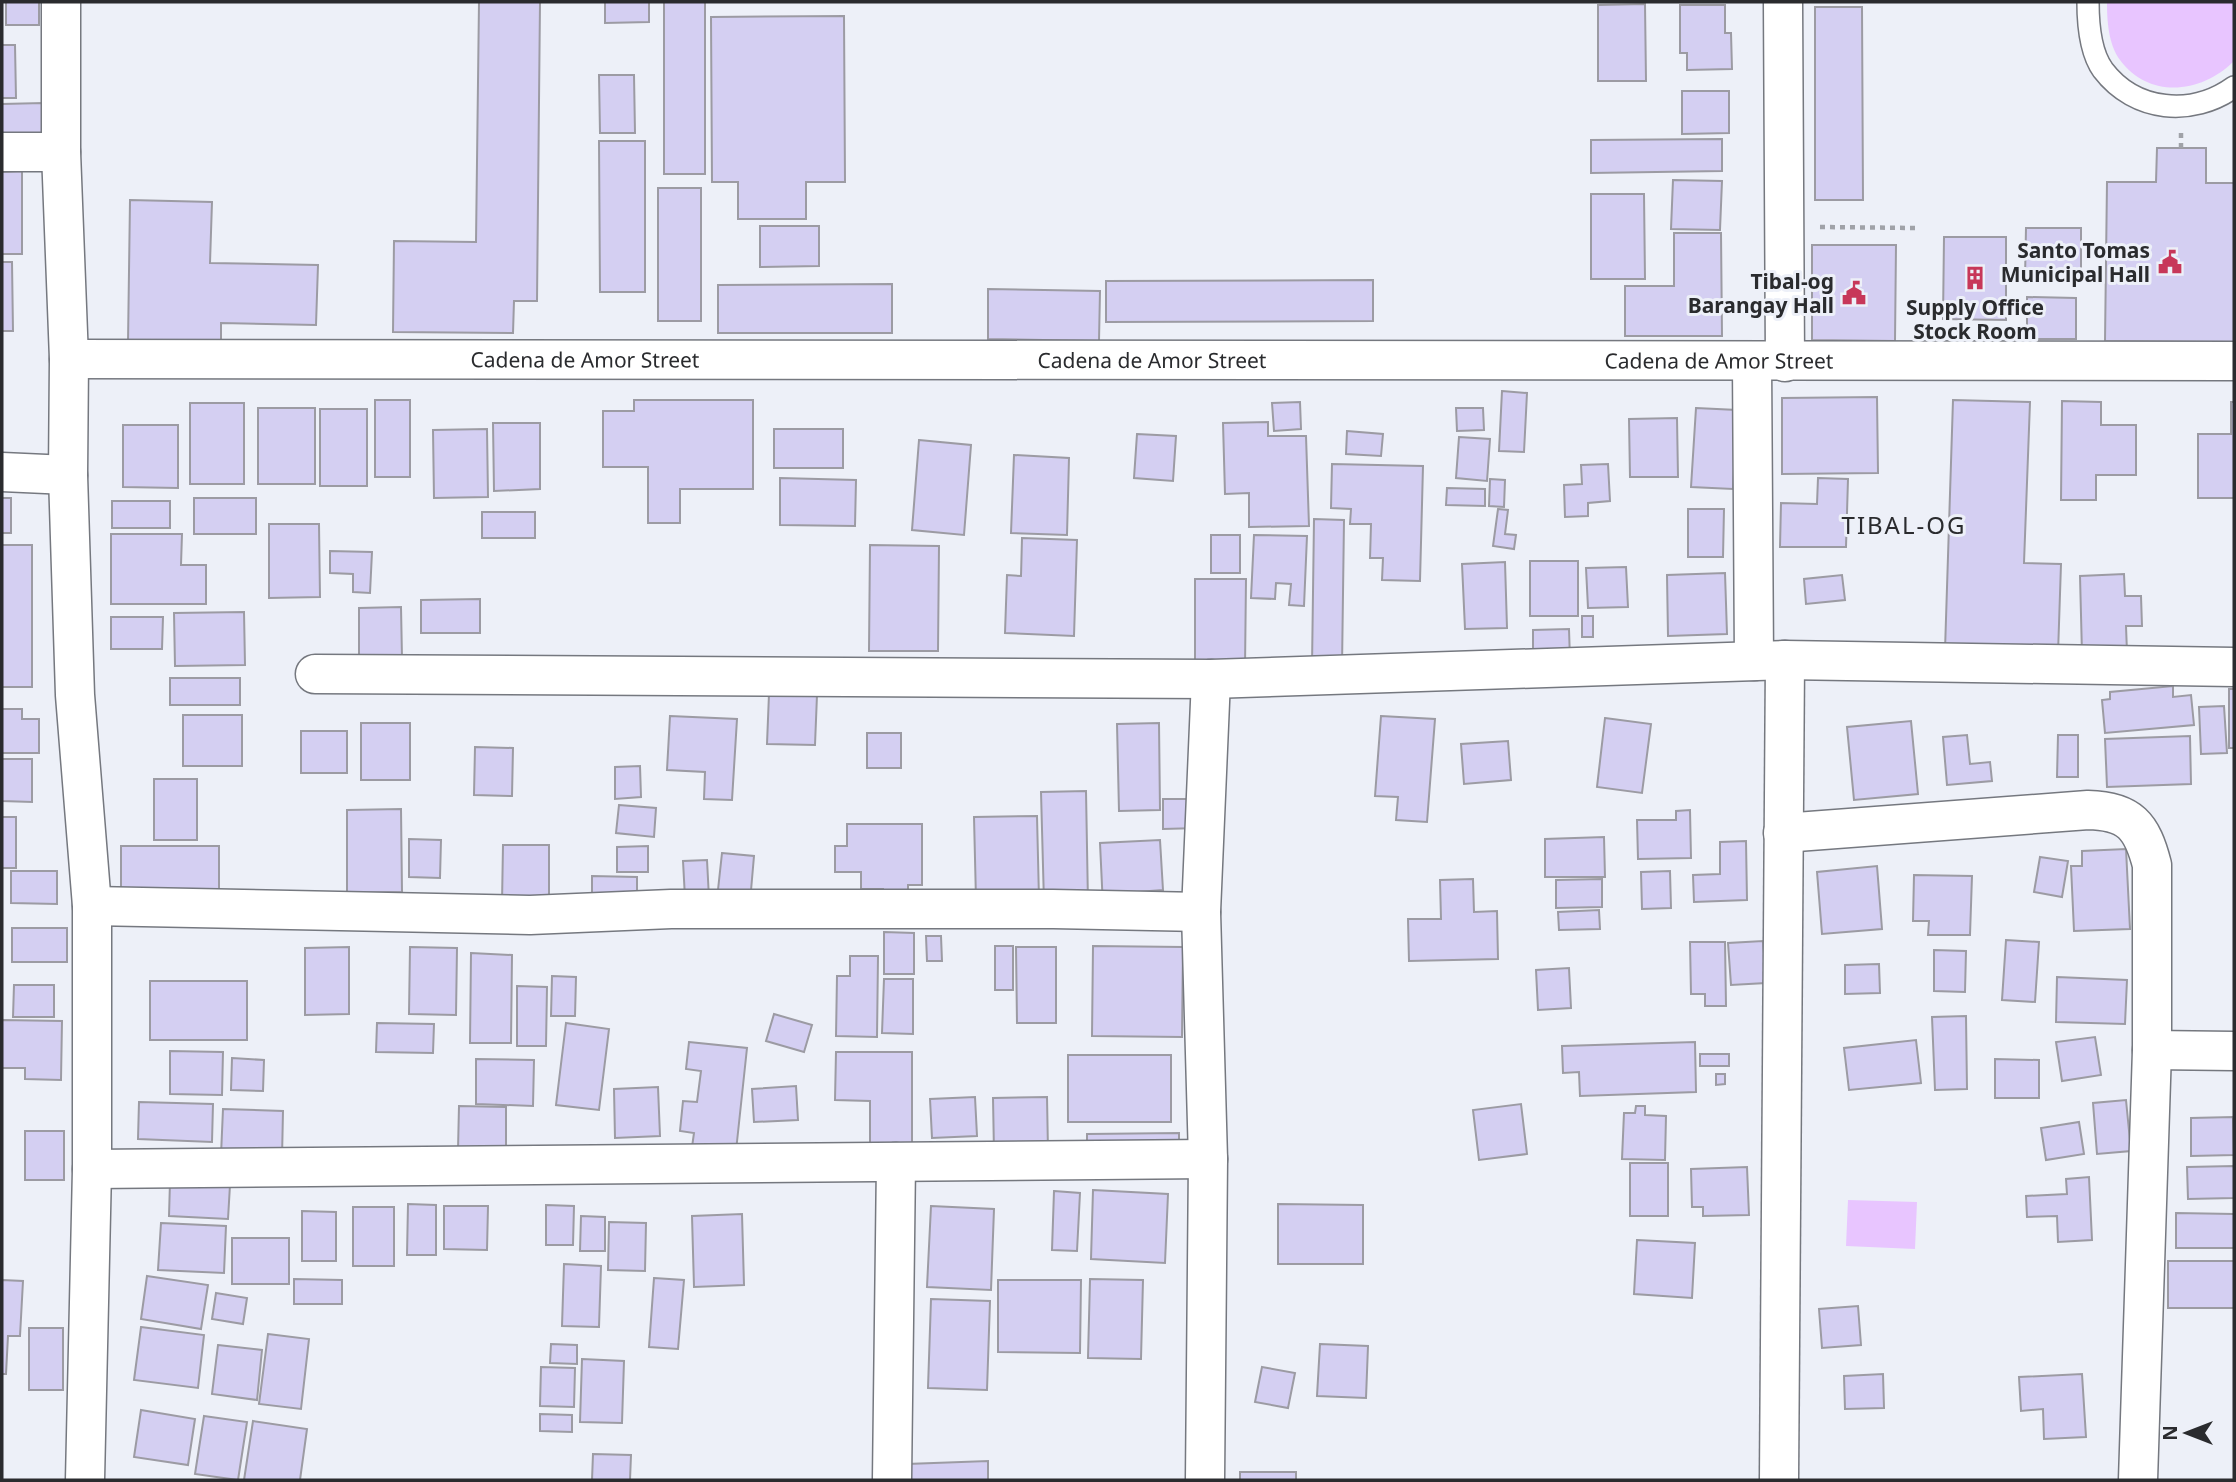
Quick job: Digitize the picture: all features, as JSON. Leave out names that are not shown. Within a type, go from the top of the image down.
[{"type":"street","points":[[61,2],[61,152],[69,359],[68,475],[75,695],[92,906],[92,1169],[85,1480]]},
{"type":"street","points":[[1779,1480],[1783,833],[1770,660],[1768,362],[1784,226],[1783,2]]},
{"type":"street","points":[[2,152],[61,152]]},
{"type":"street","name":"Cadena de Amor Street","points":[[69,359],[2234,361]]},
{"type":"street","points":[[2,472],[68,475]]},
{"type":"street","points":[[315,674],[1211,679],[1770,660],[2234,667]]},
{"type":"street","points":[[1205,1480],[1208,1159],[1201,912],[1211,679]]},
{"type":"street","points":[[1783,833],[2088,810],[2110,811],[2122,817],[2136,827],[2146,842],[2152,864],[2152,1050],[2138,1480]]},
{"type":"street","points":[[92,906],[530,915],[671,909],[1201,912]]},
{"type":"street","points":[[2152,1050],[2234,1051]]},
{"type":"street","points":[[92,1169],[1208,1159]]},
{"type":"street","points":[[892,1480],[896,1162]]},
{"type":"lane","points":[[2088,2],[2091,41],[2102,68],[2122,89],[2147,101],[2181,108],[2210,101],[2234,87]]},
{"type":"path","points":[[1784,226],[1917,228]]},
{"type":"shaded area","points":[[2107,2],[2234,2],[2234,61],[2207,80],[2192,85],[2176,88],[2146,82],[2132,73],[2116,54],[2109,32]]},
{"type":"shaded area","points":[[1848,1200],[1917,1202],[1915,1249],[1846,1246]]},
{"type":"building","points":[[6,2],[39,2],[39,25],[6,25]]},
{"type":"building","points":[[479,2],[540,2],[537,301],[514,301],[513,333],[393,332],[394,241],[476,242]]},
{"type":"building","points":[[605,2],[649,2],[649,22],[605,23]]},
{"type":"building","points":[[664,2],[705,2],[705,174],[664,174]]},
{"type":"building","points":[[1645,4],[1646,81],[1598,81],[1598,5]]},
{"type":"building","points":[[1680,5],[1725,5],[1725,33],[1731,33],[1732,69],[1687,70],[1687,53],[1680,53]]},
{"type":"building","points":[[1815,7],[1862,7],[1863,200],[1815,200]]},
{"type":"building","points":[[844,16],[845,182],[806,182],[806,219],[738,219],[738,182],[712,182],[711,17]]},
{"type":"building","points":[[2,45],[15,45],[16,98],[2,98]]},
{"type":"building","points":[[599,75],[634,75],[635,133],[600,133]]},
{"type":"building","points":[[1682,91],[1729,91],[1729,133],[1682,134]]},
{"type":"building","points":[[43,103],[45,147],[2,148],[2,104]]},
{"type":"building","points":[[1722,139],[1722,171],[1591,173],[1591,140]]},
{"type":"building","points":[[599,141],[645,141],[645,292],[600,292]]},
{"type":"building","name":"Santo Tomas Municipal Hall","points":[[2157,148],[2206,148],[2206,183],[2234,183],[2234,342],[2105,341],[2107,182],[2156,182]]},
{"type":"building","points":[[22,171],[22,254],[2,254],[2,172]]},
{"type":"building","points":[[1673,180],[1722,181],[1720,230],[1671,229]]},
{"type":"building","points":[[658,188],[701,188],[701,321],[658,321]]},
{"type":"building","points":[[1591,194],[1644,194],[1645,279],[1591,279]]},
{"type":"building","points":[[130,200],[212,202],[210,263],[318,265],[316,325],[221,323],[221,344],[128,343]]},
{"type":"building","points":[[760,226],[819,226],[819,266],[760,267]]},
{"type":"building","points":[[2026,228],[2081,228],[2081,279],[2025,279]]},
{"type":"building","points":[[1674,233],[1721,233],[1722,336],[1625,336],[1625,286],[1674,286]]},
{"type":"building","name":"Supply Office Stock Room","points":[[1944,237],[2006,237],[2006,320],[1943,319]]},
{"type":"building","name":"Tibal-og Barangay Hall","points":[[1812,245],[1896,245],[1895,341],[1812,340]]},
{"type":"building","points":[[2,262],[12,262],[13,331],[2,331]]},
{"type":"building","points":[[1373,280],[1373,321],[1106,322],[1106,281]]},
{"type":"building","points":[[892,284],[892,333],[718,333],[718,285]]},
{"type":"building","points":[[988,289],[1100,291],[1099,341],[988,339]]},
{"type":"building","points":[[2027,297],[2076,298],[2076,339],[2027,339]]},
{"type":"building","points":[[1502,391],[1527,393],[1524,452],[1499,451]]},
{"type":"building","points":[[1877,397],[1878,473],[1782,474],[1782,398]]},
{"type":"building","points":[[375,400],[410,400],[410,477],[375,477]]},
{"type":"building","points":[[634,400],[753,400],[753,489],[680,489],[680,523],[648,523],[648,467],[603,467],[603,411],[634,411]]},
{"type":"building","points":[[1953,400],[2030,402],[2024,563],[2061,564],[2058,654],[1945,650]]},
{"type":"building","points":[[2062,401],[2101,402],[2101,425],[2136,425],[2136,475],[2096,475],[2096,500],[2061,500]]},
{"type":"building","points":[[1300,402],[1301,429],[1274,431],[1272,403]]},
{"type":"building","points":[[2231,402],[2234,402],[2234,498],[2198,498],[2198,434],[2231,434]]},
{"type":"building","points":[[190,403],[244,403],[244,484],[190,484]]},
{"type":"building","points":[[258,408],[315,408],[315,484],[258,484]]},
{"type":"building","points":[[1456,408],[1483,408],[1484,430],[1457,431]]},
{"type":"building","points":[[1696,408],[1737,410],[1733,489],[1691,487]]},
{"type":"building","points":[[320,409],[367,409],[367,486],[320,486]]},
{"type":"building","points":[[1677,418],[1678,477],[1630,477],[1629,419]]},
{"type":"building","points":[[1268,422],[1268,436],[1306,436],[1309,526],[1249,527],[1249,493],[1225,494],[1223,423]]},
{"type":"building","points":[[493,423],[540,423],[540,489],[494,491]]},
{"type":"building","points":[[123,425],[178,425],[178,488],[123,487]]},
{"type":"building","points":[[487,429],[488,497],[434,498],[433,430]]},
{"type":"building","points":[[774,429],[843,429],[843,468],[774,468]]},
{"type":"building","points":[[1347,431],[1383,434],[1381,456],[1346,454]]},
{"type":"building","points":[[1137,434],[1176,436],[1173,481],[1134,478]]},
{"type":"building","points":[[1459,437],[1490,439],[1487,481],[1456,478]]},
{"type":"building","points":[[919,440],[971,445],[964,535],[912,530]]},
{"type":"building","points":[[1014,455],[1069,458],[1067,535],[1011,533]]},
{"type":"building","points":[[1332,464],[1423,466],[1420,581],[1382,580],[1383,558],[1370,558],[1371,524],[1350,524],[1351,509],[1331,508]]},
{"type":"building","points":[[1608,464],[1610,501],[1588,503],[1588,516],[1565,517],[1564,485],[1582,484],[1581,465]]},
{"type":"building","points":[[780,478],[856,480],[855,526],[780,525]]},
{"type":"building","points":[[1818,478],[1848,479],[1846,547],[1780,547],[1781,503],[1817,504]]},
{"type":"building","points":[[1490,479],[1505,480],[1504,507],[1489,506]]},
{"type":"building","points":[[1447,488],[1485,489],[1485,506],[1446,505]]},
{"type":"building","points":[[2,498],[11,498],[11,533],[2,533]]},
{"type":"building","points":[[194,498],[256,498],[256,534],[194,534]]},
{"type":"building","points":[[112,501],[170,501],[170,528],[112,528]]},
{"type":"building","points":[[1498,509],[1508,510],[1505,534],[1516,535],[1514,549],[1493,546]]},
{"type":"building","points":[[1688,509],[1724,509],[1723,557],[1688,557]]},
{"type":"building","points":[[482,512],[535,512],[535,538],[482,538]]},
{"type":"building","points":[[1314,519],[1344,520],[1342,667],[1312,666]]},
{"type":"building","points":[[269,524],[319,524],[320,597],[269,598]]},
{"type":"building","points":[[111,534],[182,534],[181,565],[206,565],[206,604],[111,604]]},
{"type":"building","points":[[1211,535],[1240,535],[1240,573],[1211,573]]},
{"type":"building","points":[[1254,535],[1307,536],[1304,606],[1289,605],[1291,584],[1276,583],[1275,599],[1251,598]]},
{"type":"building","points":[[1022,538],[1077,540],[1074,636],[1005,633],[1007,575],[1021,576]]},
{"type":"building","points":[[2,545],[32,545],[32,687],[2,687]]},
{"type":"building","points":[[870,545],[939,546],[938,651],[869,651]]},
{"type":"building","points":[[330,551],[372,552],[370,593],[353,592],[353,574],[330,573]]},
{"type":"building","points":[[1530,561],[1578,561],[1578,616],[1530,616]]},
{"type":"building","points":[[1505,562],[1507,628],[1465,629],[1462,564]]},
{"type":"building","points":[[1626,567],[1628,607],[1588,608],[1586,568]]},
{"type":"building","points":[[1725,573],[1727,634],[1668,636],[1667,575]]},
{"type":"building","points":[[2124,574],[2125,596],[2141,596],[2142,626],[2126,626],[2127,652],[2082,654],[2080,576]]},
{"type":"building","points":[[1842,575],[1845,600],[1806,604],[1804,579]]},
{"type":"building","points":[[1195,579],[1246,579],[1245,668],[1195,668]]},
{"type":"building","points":[[480,599],[480,633],[421,633],[421,600]]},
{"type":"building","points":[[401,607],[402,658],[359,659],[359,608]]},
{"type":"building","points":[[244,612],[245,665],[175,666],[174,613]]},
{"type":"building","points":[[1582,616],[1593,616],[1593,637],[1582,637]]},
{"type":"building","points":[[111,617],[163,617],[162,649],[111,649]]},
{"type":"building","points":[[1569,629],[1570,660],[1533,660],[1533,630]]},
{"type":"building","points":[[170,678],[240,678],[240,705],[170,705]]},
{"type":"building","points":[[2173,686],[2173,697],[2191,695],[2194,725],[2105,733],[2102,700],[2110,699],[2110,692]]},
{"type":"building","points":[[2229,689],[2234,689],[2234,748],[2229,748]]},
{"type":"building","points":[[769,694],[817,695],[815,745],[767,744]]},
{"type":"building","points":[[2224,706],[2227,753],[2201,754],[2199,707]]},
{"type":"building","points":[[2,709],[22,709],[22,719],[39,719],[39,753],[2,753]]},
{"type":"building","points":[[183,715],[242,715],[242,766],[183,766]]},
{"type":"building","points":[[670,716],[737,719],[732,800],[704,799],[705,772],[667,770]]},
{"type":"building","points":[[1381,716],[1435,719],[1427,822],[1396,820],[1398,797],[1375,796]]},
{"type":"building","points":[[1605,718],[1651,724],[1642,793],[1597,787]]},
{"type":"building","points":[[1911,721],[1918,794],[1854,800],[1847,727]]},
{"type":"building","points":[[361,723],[410,723],[410,780],[361,780]]},
{"type":"building","points":[[1159,723],[1160,810],[1119,811],[1117,724]]},
{"type":"building","points":[[301,731],[347,731],[347,773],[301,773]]},
{"type":"building","points":[[867,733],[901,733],[901,768],[867,768]]},
{"type":"building","points":[[1967,735],[1970,764],[1990,762],[1992,781],[1947,785],[1943,737]]},
{"type":"building","points":[[2058,735],[2078,735],[2078,777],[2057,777]]},
{"type":"building","points":[[2190,736],[2191,784],[2107,787],[2105,739]]},
{"type":"building","points":[[1508,741],[1511,780],[1464,784],[1461,744]]},
{"type":"building","points":[[475,747],[513,748],[512,796],[474,795]]},
{"type":"building","points":[[2,759],[32,759],[32,802],[2,801]]},
{"type":"building","points":[[640,766],[641,797],[615,799],[615,767]]},
{"type":"building","points":[[154,779],[197,779],[197,840],[154,840]]},
{"type":"building","points":[[1086,791],[1088,903],[1044,903],[1041,792]]},
{"type":"building","points":[[1163,799],[1199,799],[1199,828],[1163,829]]},
{"type":"building","points":[[619,805],[656,808],[654,837],[616,833]]},
{"type":"building","points":[[401,809],[402,892],[347,893],[347,810]]},
{"type":"building","points":[[1690,810],[1691,858],[1638,859],[1637,820],[1676,820],[1676,811]]},
{"type":"building","points":[[1037,816],[1039,899],[976,900],[974,817]]},
{"type":"building","points":[[2,817],[16,817],[16,868],[2,868]]},
{"type":"building","points":[[847,824],[922,824],[922,885],[908,885],[908,903],[883,903],[883,889],[861,889],[861,872],[835,872],[835,846],[847,846]]},
{"type":"building","points":[[1604,837],[1605,877],[1545,877],[1545,839]]},
{"type":"building","points":[[409,839],[441,840],[440,878],[409,877]]},
{"type":"building","points":[[1160,840],[1163,890],[1137,892],[1103,907],[1100,843]]},
{"type":"building","points":[[1746,841],[1747,900],[1694,902],[1693,875],[1720,874],[1720,842]]},
{"type":"building","points":[[503,845],[549,845],[549,903],[502,903]]},
{"type":"building","points":[[121,846],[219,846],[219,897],[121,897]]},
{"type":"building","points":[[648,846],[648,872],[617,872],[617,847]]},
{"type":"building","points":[[2126,849],[2130,929],[2074,931],[2071,866],[2082,866],[2082,851]]},
{"type":"building","points":[[722,853],[754,856],[750,902],[717,899]]},
{"type":"building","points":[[2040,857],[2068,861],[2062,897],[2034,892]]},
{"type":"building","points":[[707,860],[709,898],[685,898],[683,861]]},
{"type":"building","points":[[1877,866],[1882,929],[1822,934],[1817,872]]},
{"type":"building","points":[[11,871],[57,871],[57,904],[11,903]]},
{"type":"building","points":[[1670,871],[1671,908],[1642,909],[1641,872]]},
{"type":"building","points":[[1914,875],[1972,876],[1970,935],[1928,935],[1929,921],[1913,921]]},
{"type":"building","points":[[592,876],[637,877],[637,904],[592,895]]},
{"type":"building","points":[[1473,879],[1474,912],[1497,911],[1498,959],[1409,961],[1408,919],[1441,919],[1440,880]]},
{"type":"building","points":[[1602,879],[1602,907],[1556,908],[1556,880]]},
{"type":"building","points":[[1599,910],[1600,929],[1559,930],[1558,912]]},
{"type":"building","points":[[12,928],[67,928],[67,962],[12,962]]},
{"type":"building","points":[[884,932],[914,933],[914,974],[884,974]]},
{"type":"building","points":[[926,936],[941,936],[942,961],[927,961]]},
{"type":"building","points":[[2006,940],[2039,942],[2035,1002],[2002,1000]]},
{"type":"building","points":[[1763,941],[1766,983],[1731,985],[1728,943]]},
{"type":"building","points":[[1690,942],[1725,942],[1726,1006],[1705,1006],[1705,994],[1691,994]]},
{"type":"building","points":[[995,946],[1013,946],[1013,990],[995,990]]},
{"type":"building","points":[[1093,946],[1183,947],[1182,1037],[1092,1036]]},
{"type":"building","points":[[349,947],[349,1014],[305,1015],[305,948]]},
{"type":"building","points":[[410,947],[457,948],[456,1015],[409,1014]]},
{"type":"building","points":[[1016,947],[1056,947],[1056,1023],[1017,1023]]},
{"type":"building","points":[[1934,950],[1966,951],[1965,992],[1934,991]]},
{"type":"building","points":[[471,953],[512,955],[511,1043],[470,1043]]},
{"type":"building","points":[[850,956],[878,956],[877,1037],[836,1036],[837,976],[850,976]]},
{"type":"building","points":[[1879,964],[1880,993],[1845,994],[1845,965]]},
{"type":"building","points":[[1569,968],[1571,1008],[1538,1010],[1536,970]]},
{"type":"building","points":[[552,976],[576,977],[575,1016],[551,1016]]},
{"type":"building","points":[[2057,977],[2127,980],[2125,1024],[2056,1022]]},
{"type":"building","points":[[884,979],[913,979],[913,1034],[882,1033]]},
{"type":"building","points":[[150,981],[247,981],[247,1040],[150,1040]]},
{"type":"building","points":[[14,985],[54,985],[54,1017],[13,1017]]},
{"type":"building","points":[[517,986],[547,987],[546,1046],[517,1046]]},
{"type":"building","points":[[774,1014],[812,1025],[804,1052],[766,1041]]},
{"type":"building","points":[[1966,1016],[1967,1089],[1935,1090],[1932,1017]]},
{"type":"building","points":[[2,1020],[62,1021],[61,1080],[25,1079],[25,1068],[2,1068]]},
{"type":"building","points":[[377,1023],[434,1024],[433,1053],[376,1052]]},
{"type":"building","points":[[566,1023],[609,1029],[599,1110],[556,1105]]},
{"type":"building","points":[[2095,1037],[2101,1075],[2062,1081],[2056,1042]]},
{"type":"building","points":[[1916,1040],[1921,1083],[1849,1090],[1844,1048]]},
{"type":"building","points":[[689,1042],[747,1048],[736,1151],[692,1147],[694,1133],[680,1131],[683,1101],[697,1102],[701,1071],[686,1069]]},
{"type":"building","points":[[1695,1042],[1696,1092],[1580,1096],[1579,1072],[1563,1073],[1562,1046]]},
{"type":"building","points":[[170,1051],[223,1052],[222,1095],[170,1094]]},
{"type":"building","points":[[836,1052],[912,1052],[912,1144],[870,1143],[870,1101],[835,1100]]},
{"type":"building","points":[[1700,1054],[1729,1054],[1729,1066],[1700,1066]]},
{"type":"building","points":[[1068,1055],[1171,1055],[1171,1122],[1068,1122]]},
{"type":"building","points":[[232,1058],[264,1060],[263,1091],[231,1090]]},
{"type":"building","points":[[476,1059],[534,1060],[533,1106],[476,1104]]},
{"type":"building","points":[[1995,1059],[2039,1060],[2039,1098],[1995,1098]]},
{"type":"building","points":[[1716,1074],[1725,1074],[1725,1084],[1716,1085]]},
{"type":"building","points":[[796,1086],[798,1120],[754,1122],[752,1089]]},
{"type":"building","points":[[658,1087],[660,1136],[615,1138],[614,1089]]},
{"type":"building","points":[[975,1097],[977,1136],[932,1138],[930,1099]]},
{"type":"building","points":[[1047,1097],[1048,1151],[994,1153],[993,1098]]},
{"type":"building","points":[[2126,1100],[2131,1151],[2097,1154],[2093,1103]]},
{"type":"building","points":[[139,1102],[213,1104],[212,1142],[138,1139]]},
{"type":"building","points":[[1521,1104],[1527,1154],[1479,1160],[1473,1110]]},
{"type":"building","points":[[459,1106],[506,1107],[506,1151],[458,1150]]},
{"type":"building","points":[[1636,1106],[1645,1106],[1645,1115],[1666,1116],[1665,1160],[1622,1159],[1624,1113],[1635,1113]]},
{"type":"building","points":[[223,1109],[283,1111],[282,1158],[221,1155]]},
{"type":"building","points":[[2233,1117],[2234,1155],[2191,1156],[2191,1118]]},
{"type":"building","points":[[2079,1122],[2084,1154],[2046,1160],[2041,1128]]},
{"type":"building","points":[[25,1131],[64,1131],[64,1180],[25,1180]]},
{"type":"building","points":[[1179,1133],[1179,1156],[1087,1157],[1087,1134]]},
{"type":"building","points":[[1630,1163],[1668,1163],[1668,1216],[1630,1216]]},
{"type":"building","points":[[2234,1166],[2234,1198],[2188,1199],[2187,1167]]},
{"type":"building","points":[[1747,1167],[1749,1215],[1703,1216],[1703,1207],[1692,1207],[1691,1169]]},
{"type":"building","points":[[2089,1177],[2092,1240],[2058,1242],[2057,1216],[2027,1217],[2026,1196],[2067,1194],[2066,1179]]},
{"type":"building","points":[[170,1182],[230,1185],[228,1219],[169,1216]]},
{"type":"building","points":[[1093,1190],[1168,1194],[1165,1263],[1091,1259]]},
{"type":"building","points":[[1054,1191],[1080,1193],[1077,1251],[1052,1250]]},
{"type":"building","points":[[408,1204],[436,1205],[436,1255],[407,1255]]},
{"type":"building","points":[[1278,1204],[1363,1205],[1363,1264],[1278,1264]]},
{"type":"building","points":[[546,1205],[574,1206],[573,1245],[546,1245]]},
{"type":"building","points":[[444,1206],[488,1206],[487,1250],[444,1249]]},
{"type":"building","points":[[931,1206],[994,1209],[991,1290],[927,1287]]},
{"type":"building","points":[[353,1207],[394,1207],[394,1266],[353,1266]]},
{"type":"building","points":[[302,1211],[336,1212],[336,1261],[302,1261]]},
{"type":"building","points":[[2176,1213],[2234,1214],[2234,1248],[2176,1248]]},
{"type":"building","points":[[742,1214],[744,1285],[694,1287],[692,1216]]},
{"type":"building","points":[[581,1216],[605,1217],[605,1251],[580,1251]]},
{"type":"building","points":[[609,1222],[646,1223],[645,1271],[608,1270]]},
{"type":"building","points":[[161,1223],[226,1226],[224,1273],[158,1270]]},
{"type":"building","points":[[232,1238],[289,1238],[289,1284],[232,1284]]},
{"type":"building","points":[[1637,1240],[1695,1243],[1692,1298],[1634,1294]]},
{"type":"building","points":[[2168,1261],[2234,1261],[2234,1308],[2168,1308]]},
{"type":"building","points":[[564,1264],[601,1266],[599,1327],[562,1326]]},
{"type":"building","points":[[147,1276],[208,1285],[201,1329],[141,1319]]},
{"type":"building","points":[[654,1278],[684,1280],[678,1349],[649,1347]]},
{"type":"building","points":[[294,1279],[342,1280],[342,1304],[294,1304]]},
{"type":"building","points":[[1090,1279],[1143,1280],[1141,1359],[1088,1358]]},
{"type":"building","points":[[2,1280],[23,1281],[20,1336],[8,1336],[6,1374],[2,1374]]},
{"type":"building","points":[[998,1280],[1081,1280],[1080,1353],[998,1352]]},
{"type":"building","points":[[216,1293],[247,1298],[243,1324],[212,1319]]},
{"type":"building","points":[[931,1299],[990,1301],[987,1390],[928,1388]]},
{"type":"building","points":[[1858,1306],[1861,1345],[1822,1348],[1819,1309]]},
{"type":"building","points":[[141,1327],[204,1335],[198,1388],[134,1380]]},
{"type":"building","points":[[29,1328],[63,1328],[63,1390],[29,1390]]},
{"type":"building","points":[[268,1334],[309,1339],[301,1409],[259,1404]]},
{"type":"building","points":[[551,1344],[577,1345],[577,1364],[550,1363]]},
{"type":"building","points":[[1320,1344],[1368,1346],[1366,1398],[1317,1396]]},
{"type":"building","points":[[218,1345],[262,1350],[257,1400],[212,1394]]},
{"type":"building","points":[[582,1359],[624,1361],[622,1423],[580,1422]]},
{"type":"building","points":[[541,1367],[575,1368],[574,1407],[540,1406]]},
{"type":"building","points":[[1262,1367],[1295,1373],[1288,1408],[1255,1402]]},
{"type":"building","points":[[1883,1374],[1884,1408],[1845,1409],[1844,1376]]},
{"type":"building","points":[[2082,1374],[2086,1437],[2044,1439],[2043,1409],[2021,1411],[2019,1377]]},
{"type":"building","points":[[141,1410],[195,1419],[188,1465],[134,1457]]},
{"type":"building","points":[[540,1414],[572,1415],[572,1432],[540,1431]]},
{"type":"building","points":[[204,1416],[247,1422],[238,1480],[195,1474]]},
{"type":"building","points":[[253,1421],[307,1429],[300,1480],[244,1480]]},
{"type":"building","points":[[593,1454],[631,1455],[630,1480],[592,1480]]},
{"type":"building","points":[[988,1461],[988,1480],[908,1480],[907,1464]]},
{"type":"building","points":[[1240,1472],[1296,1472],[1296,1480],[1240,1480]]},
{"type":"place","name":"Santo Tomas Municipal Hall","points":[[2170,262]]},
{"type":"place","name":"Supply Office Stock Room","points":[[1975,278]]},
{"type":"place","name":"Tibal-og Barangay Hall","points":[[1854,293]]},
{"type":"district","name":"TIBAL-OG","points":[[1904,524]]}]
